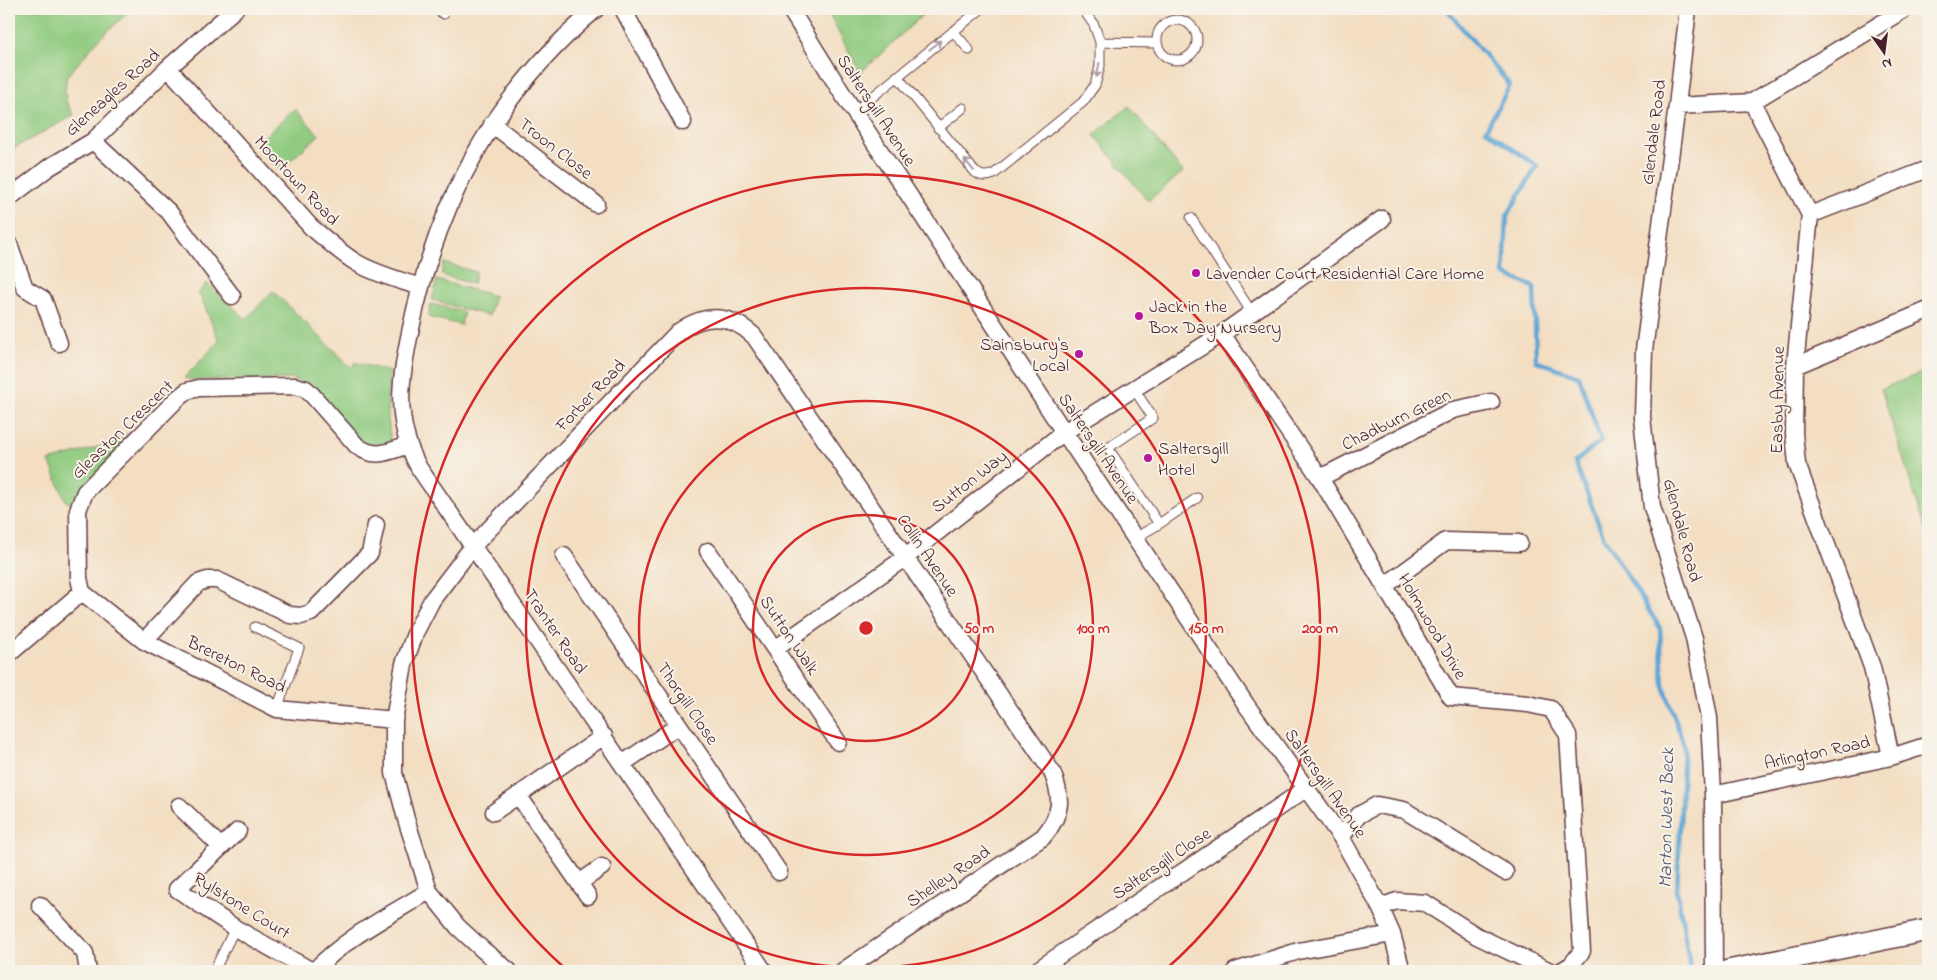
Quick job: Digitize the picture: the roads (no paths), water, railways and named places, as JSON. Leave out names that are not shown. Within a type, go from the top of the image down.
[{"type":"street","name":"Gleneagles Road","points":[[9,198],[48,168],[92,141],[168,68],[235,9]]},
{"type":"street","name":"Tranter Road","points":[[596,9],[552,50],[516,91],[492,124],[471,159],[451,199],[420,287],[409,338],[400,404],[408,445],[419,468],[764,971]]},
{"type":"street","points":[[623,9],[683,122]]},
{"type":"street","name":"Glendale Road","points":[[1688,9],[1677,106],[1644,350],[1642,417],[1652,507],[1694,638],[1709,718],[1713,795],[1714,971]]},
{"type":"street","points":[[1677,106],[1752,102],[1904,9]]},
{"type":"street","name":"Saltersgill Avenue","points":[[794,11],[854,111],[1064,432],[1247,706],[1341,837],[1380,907],[1392,934],[1402,971]]},
{"type":"street","name":"Moortown Road","points":[[168,68],[311,226],[333,246],[358,263],[382,274],[420,287]]},
{"type":"street","points":[[1752,102],[1810,215],[1928,169]]},
{"type":"street","name":"Troon Close","points":[[492,124],[596,204]]},
{"type":"street","points":[[92,141],[168,212],[232,296]]},
{"type":"street","name":"Easby Avenue","points":[[1810,215],[1795,366],[1794,433],[1797,464],[1872,667],[1891,757]]},
{"type":"street","name":"Sutton Way","points":[[775,649],[906,557],[1064,432],[1222,334],[1382,220]]},
{"type":"street","points":[[9,244],[25,288],[43,298],[59,343]]},
{"type":"street","points":[[1795,366],[1928,310]]},
{"type":"street","name":"Forber Road","points":[[429,891],[406,819],[394,773],[394,720],[404,664],[416,631],[432,600],[473,546],[677,333],[690,324],[703,319],[718,318],[733,321],[746,328],[754,336]]},
{"type":"street","name":"Holmwood Drive","points":[[1222,334],[1320,478],[1386,585],[1451,697],[1528,704],[1551,709],[1568,735],[1582,951],[1572,965],[1561,971]]},
{"type":"street","name":"Collin Avenue","points":[[754,336],[1052,772],[1058,786],[1060,801]]},
{"type":"street","name":"Gleaston Crescent","points":[[82,592],[79,578],[78,510],[80,500],[85,492],[186,391],[199,388],[295,386],[306,389],[357,446],[366,452],[376,454],[408,445]]},
{"type":"street","name":"Chadburn Green","points":[[1320,478],[1453,410],[1491,402]]},
{"type":"street","points":[[144,641],[198,583],[207,580],[217,580],[290,615],[301,616],[311,613],[370,553],[376,525]]},
{"type":"street","points":[[1386,585],[1446,541],[1519,543]]},
{"type":"street","name":"Sutton Walk","points":[[708,551],[838,742]]},
{"type":"street","name":"Thorgill Close","points":[[564,556],[779,872]]},
{"type":"street","points":[[9,654],[82,592]]},
{"type":"street","name":"Brereton Road","points":[[82,592],[144,641],[277,709],[394,720]]},
{"type":"street","points":[[622,764],[679,726]]},
{"type":"street","points":[[494,812],[604,736]]},
{"type":"street","name":"Arlington Road","points":[[1713,795],[1891,757],[1928,745]]},
{"type":"street","name":"Saltersgill Close","points":[[1036,971],[1307,788]]},
{"type":"street","points":[[518,795],[583,890],[602,868]]},
{"type":"street","name":"Shelley Road","points":[[843,971],[1043,836],[1052,826],[1058,814],[1060,801]]},
{"type":"street","points":[[179,806],[222,847]]},
{"type":"street","points":[[1341,837],[1358,815],[1377,806],[1404,810],[1505,872]]},
{"type":"street","name":"Rylstone Court","points":[[238,831],[177,889],[235,928],[313,971]]},
{"type":"street","points":[[313,971],[350,940],[429,891],[458,927],[509,971]]},
{"type":"street","points":[[1380,907],[1397,900],[1425,903],[1477,936],[1550,971]]},
{"type":"street","points":[[40,905],[85,953],[88,971]]},
{"type":"street","points":[[1728,971],[1755,969],[1928,930]]},
{"type":"street","points":[[1235,971],[1298,951],[1392,934]]},
{"type":"lane","points":[[854,111],[980,9]]},
{"type":"lane","points":[[897,76],[975,172],[981,176],[994,174],[1083,102],[1095,85],[1100,66],[1100,42],[1094,25],[1083,9]]},
{"type":"lane","points":[[1170,22],[1183,22],[1193,30],[1196,36],[1195,48],[1191,54],[1180,60],[1168,58],[1159,49],[1157,43],[1160,30],[1170,22]]},
{"type":"lane","points":[[953,31],[969,50]]},
{"type":"lane","points":[[1100,42],[1157,43]]},
{"type":"lane","points":[[938,128],[962,108]]},
{"type":"lane","points":[[1191,218],[1252,313]]},
{"type":"lane","points":[[1134,389],[1152,418],[1108,448],[1159,524]]},
{"type":"lane","points":[[1135,538],[1197,498]]},
{"type":"lane","points":[[255,627],[299,648],[277,709]]},
{"type":"lane","points":[[214,971],[235,928]]},
{"type":"waterway","name":"Marton West Beck","points":[[1446,9],[1510,85],[1486,130],[1537,166],[1507,216],[1504,274],[1534,287],[1536,361],[1579,376],[1601,441],[1575,462],[1604,538],[1660,628],[1663,684],[1684,745],[1677,891],[1691,971]]},
{"type":"place","name":"Lavender Court Residential Care Home","points":[[1196,273]]},
{"type":"place","name":"Jack in the Box Day Nursery","points":[[1139,316]]},
{"type":"place","name":"Sainsbury's Local","points":[[1079,354]]},
{"type":"place","name":"Saltersgill Hotel","points":[[1148,458]]}]
